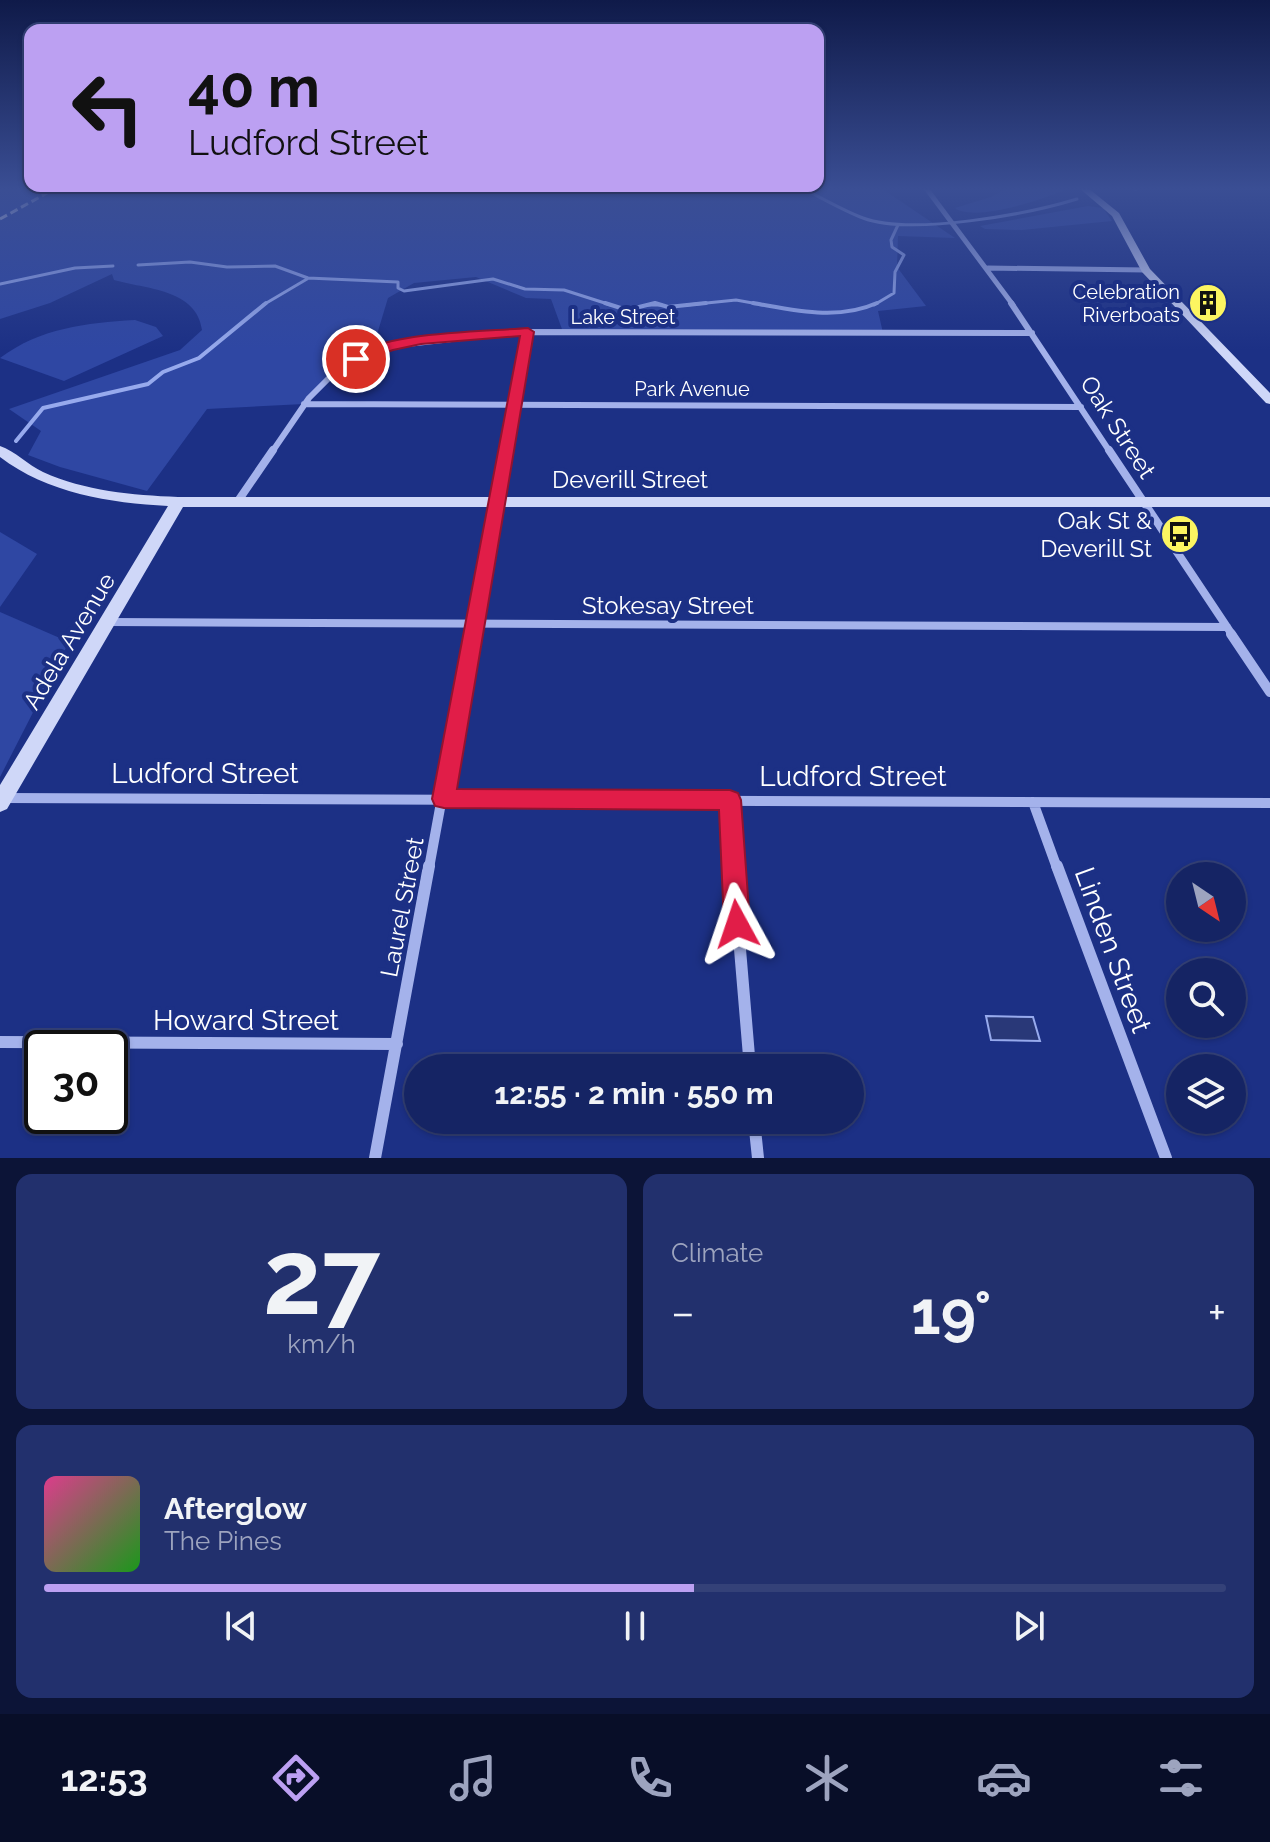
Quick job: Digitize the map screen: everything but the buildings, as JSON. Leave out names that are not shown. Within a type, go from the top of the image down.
[{"type":"main road","points":[[1132,242],[1146,270],[1270,400]]},
{"type":"main road","name":"Deverill Street","points":[[3,453],[41,475],[78,488],[138,500],[178,502],[1270,502]]},
{"type":"main road","name":"Adela Avenue","points":[[2,800],[178,502]]},
{"type":"street","name":"Oak Street","points":[[969,242],[1270,692]]},
{"type":"street","points":[[988,268],[1146,270]]},
{"type":"street","name":"Lake Street","points":[[238,501],[304,404],[330,377],[372,351],[421,340],[528,332],[1032,333]]},
{"type":"street","name":"Laurel Street","points":[[375,1158],[444,799],[528,332]]},
{"type":"street","name":"Park Avenue","points":[[304,404],[1081,407]]},
{"type":"street","name":"Stokesay Street","points":[[109,622],[1227,627]]},
{"type":"street","name":"Ludford Street","points":[[2,800],[1270,803]]},
{"type":"street","points":[[730,800],[729,822],[749,1054]]},
{"type":"street","name":"Linden Street","points":[[1033,802],[1166,1158]]},
{"type":"street","name":"Howard Street","points":[[0,1042],[397,1044]]},
{"type":"street","points":[[755,1134],[758,1158]]},
{"type":"shaded area","points":[[0,242],[898,242],[897,267],[926,306],[878,311],[883,333],[563,332],[551,299],[526,298],[476,277],[414,283],[388,298],[372,351],[330,377],[304,404],[207,409],[147,491],[28,455],[41,431],[9,409],[180,350],[202,330],[198,316],[190,306],[168,293],[114,280],[112,274],[50,303],[0,319]]},
{"type":"shaded area","points":[[135,320],[156,327],[163,336],[64,381],[0,358],[31,340],[64,329]]},
{"type":"shaded area","points":[[0,532],[37,554],[0,607]]},
{"type":"shaded area","points":[[0,612],[69,642],[0,777]]},
{"type":"shaded area","points":[[986,1016],[1033,1017],[1040,1041],[991,1040]]},
{"type":"waterway","points":[[874,305],[894,293],[895,272],[904,255],[892,247],[891,242]]},
{"type":"waterway","points":[[138,265],[190,262],[227,267],[275,266],[308,278],[398,282],[398,288],[404,291],[493,279],[525,289],[564,290],[611,305]]},
{"type":"waterway","points":[[0,284],[75,268],[113,266]]},
{"type":"waterway","points":[[265,304],[307,279]]},
{"type":"waterway","points":[[687,305],[736,300],[764,305]]},
{"type":"waterway","points":[[605,303],[627,310],[647,305]]},
{"type":"waterway","points":[[687,305],[706,303]]},
{"type":"waterway","points":[[753,303],[831,313],[847,312],[877,303]]},
{"type":"waterway","points":[[16,441],[43,408],[148,384],[163,372],[199,358],[265,304]]},
{"type":"waterway","points":[[647,305],[662,305]]},
{"type":"waterway","points":[[647,305],[662,305]]},
{"type":"waterway","points":[[662,305],[687,305]]},
{"type":"place","name":"Celebration Riverboats","points":[[1208,303]]},
{"type":"place","name":"Oak St & Deverill St","points":[[1180,534]]},
{"type":"route","points":[[356,359],[389,346],[421,340],[528,332],[444,799],[730,800],[737,924]]}]
